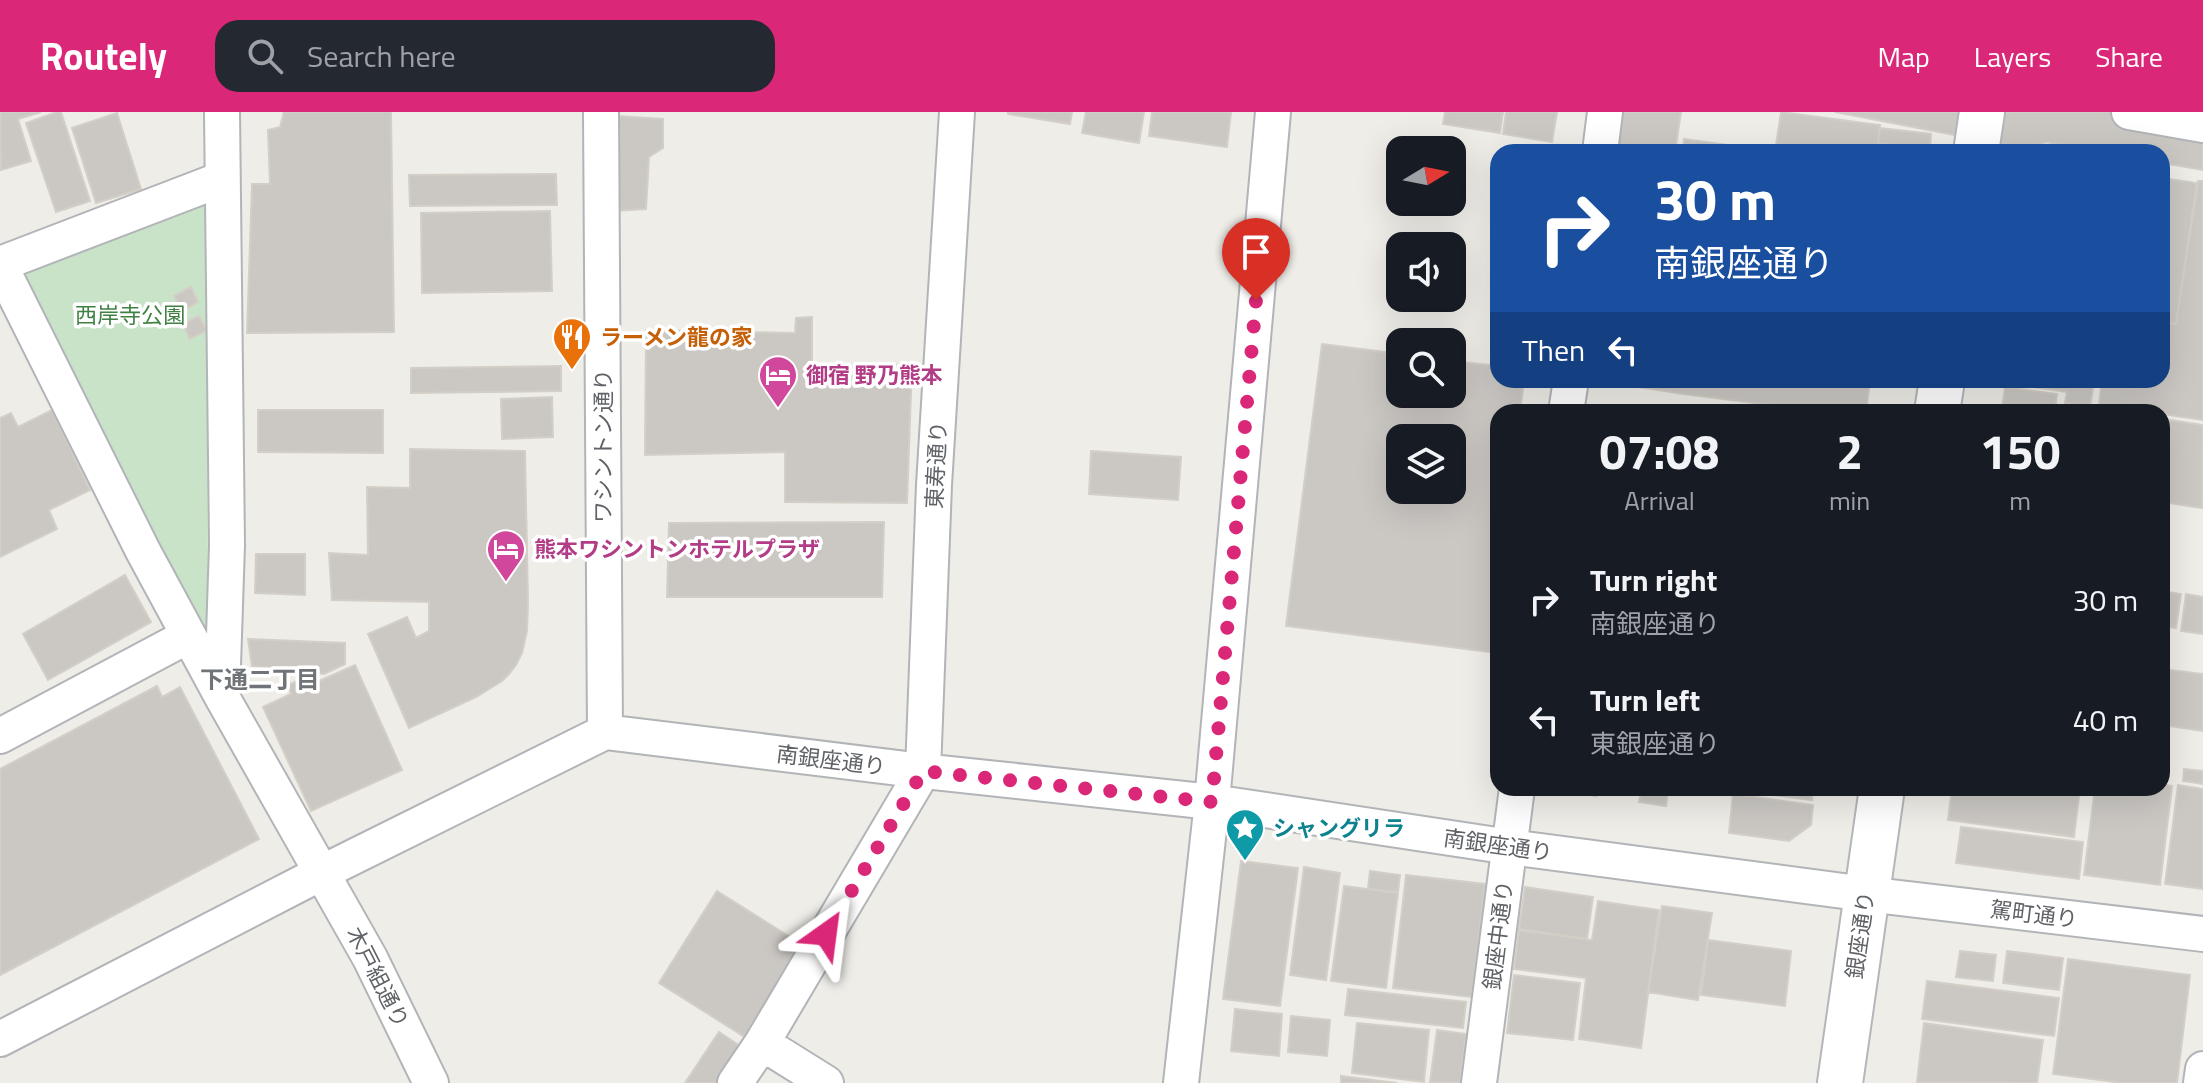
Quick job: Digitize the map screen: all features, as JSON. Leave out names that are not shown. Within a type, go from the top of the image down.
[{"type":"street","points":[[222,112],[227,545],[222,697]]},
{"type":"street","name":"ワシントン通り","points":[[601,112],[605,732]]},
{"type":"street","name":"東寿通り","points":[[923,771],[934,485],[957,112]]},
{"type":"street","points":[[1181,1083],[1212,802],[1273,112]]},
{"type":"street","points":[[1601,144],[1605,112]]},
{"type":"street","points":[[1977,144],[1982,112]]},
{"type":"street","points":[[2129,112],[2203,125]]},
{"type":"street","points":[[0,264],[222,179]]},
{"type":"street","name":"木戸組通り","points":[[0,264],[143,551],[370,958],[431,1083]]},
{"type":"street","points":[[0,736],[188,636]]},
{"type":"street","points":[[0,1039],[323,872],[605,732]]},
{"type":"street","name":"南銀座通り","points":[[605,732],[1212,802],[1510,847],[1866,894]]},
{"type":"street","points":[[735,1083],[762,1043],[923,771]]},
{"type":"street","name":"銀座中通り","points":[[1479,1083],[1516,796]]},
{"type":"street","name":"銀座通り","points":[[1840,1083],[1881,796]]},
{"type":"street","name":"駕町通り","points":[[1866,894],[2203,934]]},
{"type":"street","points":[[762,1043],[826,1083]]},
{"type":"street","points":[[2201,1083],[2203,1069]]},
{"type":"green space","name":"西岸寺公園","points":[[207,202],[208,645],[24,273]]},
{"type":"building","points":[[0,112],[41,112],[18,119],[31,161],[1,170]]},
{"type":"building","points":[[61,112],[90,201],[56,212],[26,123]]},
{"type":"building","points":[[284,112],[391,112],[394,332],[247,333],[252,184],[270,184],[268,130],[280,127]]},
{"type":"building","points":[[1008,112],[1072,112],[1070,124]]},
{"type":"building","points":[[1086,112],[1144,112],[1139,143],[1082,133]]},
{"type":"building","points":[[1152,112],[1231,112],[1227,147],[1149,136]]},
{"type":"building","points":[[1445,112],[1503,112],[1500,133],[1443,124]]},
{"type":"building","points":[[1506,112],[1557,112],[1552,142],[1503,134]]},
{"type":"building","points":[[1621,112],[1681,112],[1676,144],[1617,144]]},
{"type":"building","points":[[1781,112],[1880,125],[1878,144],[1776,144]]},
{"type":"building","points":[[1835,112],[2203,112],[2203,170],[2170,164],[2170,144],[2001,144]]},
{"type":"building","points":[[117,113],[141,189],[96,203],[72,128]]},
{"type":"building","points":[[617,116],[663,119],[663,148],[649,157],[646,209],[613,211]]},
{"type":"building","points":[[1880,128],[1931,134],[1930,144],[1878,143]]},
{"type":"building","points":[[1684,139],[1721,144],[1684,144]]},
{"type":"building","points":[[556,174],[557,205],[410,206],[409,175]]},
{"type":"building","points":[[2170,179],[2197,183],[2176,324],[2170,323]]},
{"type":"building","points":[[2198,181],[2203,181],[2203,420],[2170,415],[2170,404],[2099,404],[2101,388],[2170,388],[2170,323],[2176,324]]},
{"type":"building","points":[[550,211],[552,291],[422,293],[421,213]]},
{"type":"building","points":[[191,287],[198,302],[182,311],[174,296]]},
{"type":"building","points":[[199,316],[207,330],[190,339],[183,324]]},
{"type":"building","name":"御宿 野乃熊本","points":[[812,317],[812,364],[912,365],[907,503],[785,502],[785,452],[645,455],[646,330],[795,333],[796,318]]},
{"type":"building","points":[[1322,344],[1386,352],[1386,408],[1466,408],[1466,363],[1490,365],[1490,388],[1523,388],[1521,404],[1490,404],[1490,652],[1286,626]]},
{"type":"building","points":[[561,366],[561,391],[411,393],[411,368]]},
{"type":"building","points":[[1644,388],[1869,388],[1867,404],[1762,404]]},
{"type":"building","points":[[2005,388],[2057,394],[2056,404],[2003,404]]},
{"type":"building","points":[[2040,388],[2093,388],[2090,404],[2065,403],[2067,392]]},
{"type":"building","points":[[552,397],[553,437],[502,439],[501,399]]},
{"type":"building","points":[[52,410],[90,490],[49,510],[57,529],[0,557],[0,418],[11,413],[18,427]]},
{"type":"building","points":[[258,410],[383,410],[383,453],[258,452]]},
{"type":"building","points":[[2170,420],[2203,425],[2202,508],[2170,503]]},
{"type":"building","points":[[410,449],[525,451],[528,603],[522,653],[509,674],[476,697],[409,728],[368,634],[407,617],[416,638],[429,631],[429,602],[332,600],[329,553],[368,555],[367,487],[410,488]]},
{"type":"building","points":[[1091,451],[1181,457],[1178,500],[1089,494]]},
{"type":"building","points":[[884,522],[882,597],[667,597],[669,523]]},
{"type":"building","points":[[256,554],[305,554],[305,595],[255,593]]},
{"type":"building","points":[[125,575],[151,622],[48,680],[23,634]]},
{"type":"building","points":[[2170,592],[2181,594],[2176,628],[2170,627]]},
{"type":"building","points":[[2186,594],[2203,597],[2203,634],[2181,631]]},
{"type":"building","points":[[248,639],[345,643],[345,664],[324,674],[252,666]]},
{"type":"building","points":[[355,665],[402,770],[311,811],[263,707],[291,694],[288,685],[313,674],[317,682]]},
{"type":"building","points":[[2170,670],[2203,674],[2203,731],[2170,726]]},
{"type":"building","points":[[157,686],[162,697],[180,687],[259,839],[0,975],[0,769]]},
{"type":"building","points":[[2184,769],[2203,771],[2203,784],[2183,781]]},
{"type":"building","points":[[2178,785],[2203,789],[2203,889],[2165,884]]},
{"type":"building","points":[[2172,786],[2160,885],[2084,875],[2094,796],[2170,796]]},
{"type":"building","points":[[1640,796],[1667,796],[1666,806],[1639,802]]},
{"type":"building","points":[[1733,796],[1813,805],[1811,825],[1789,841],[1729,833]]},
{"type":"building","points":[[1782,796],[1812,796],[1812,800]]},
{"type":"building","points":[[1951,796],[2079,796],[2074,837],[1948,820]]},
{"type":"building","points":[[1961,827],[2083,842],[2079,879],[1956,863]]},
{"type":"building","points":[[1241,861],[1298,868],[1280,1006],[1223,999]]},
{"type":"building","points":[[1304,867],[1340,873],[1326,980],[1290,975]]},
{"type":"building","points":[[1370,871],[1400,875],[1398,892],[1368,889]]},
{"type":"building","points":[[1406,875],[1485,884],[1472,997],[1393,988]]},
{"type":"building","points":[[1344,886],[1398,893],[1386,988],[1331,981]]},
{"type":"building","points":[[1525,887],[1593,897],[1587,939],[1519,929]]},
{"type":"building","points":[[717,891],[806,947],[748,1039],[659,983]]},
{"type":"building","points":[[1598,901],[1659,910],[1641,1048],[1579,1039],[1586,978],[1514,969],[1519,930],[1592,940]]},
{"type":"building","points":[[1662,906],[1712,913],[1698,1000],[1648,992]]},
{"type":"building","points":[[1708,940],[1791,951],[1785,1006],[1701,995]]},
{"type":"building","points":[[1960,951],[1996,955],[1993,981],[1956,977]]},
{"type":"building","points":[[2007,951],[2063,958],[2059,990],[2003,983]]},
{"type":"building","points":[[2068,959],[2190,975],[2177,1083],[2123,1083],[2053,1074]]},
{"type":"building","points":[[1514,975],[1580,983],[1573,1040],[1507,1033]]},
{"type":"building","points":[[1927,981],[2059,998],[2054,1036],[1922,1019]]},
{"type":"building","points":[[1348,989],[1466,1002],[1463,1028],[1345,1015]]},
{"type":"building","points":[[1235,1009],[1282,1014],[1279,1056],[1231,1051]]},
{"type":"building","points":[[1291,1016],[1330,1020],[1327,1056],[1288,1052]]},
{"type":"building","points":[[1357,1023],[1429,1030],[1424,1082],[1352,1073]]},
{"type":"building","points":[[1924,1023],[2043,1040],[2037,1083],[1917,1082]]},
{"type":"building","points":[[1437,1030],[1466,1034],[1460,1083],[1430,1082]]},
{"type":"building","points":[[719,1032],[743,1048],[719,1083],[685,1083]]},
{"type":"building","points":[[1341,1076],[1397,1083],[1341,1083]]},
{"type":"place","name":"ラーメン龍の家","points":[[572,371]]},
{"type":"place","name":"御宿 野乃熊本","points":[[778,409]]},
{"type":"place","name":"熊本ワシントンホテルプラザ","points":[[506,583]]},
{"type":"place","name":"シャングリラ","points":[[1245,862]]},
{"type":"district","name":"下通二丁目","points":[[260,679]]},
{"type":"route","points":[[826,934],[923,771],[1212,802],[1256,300]]}]
